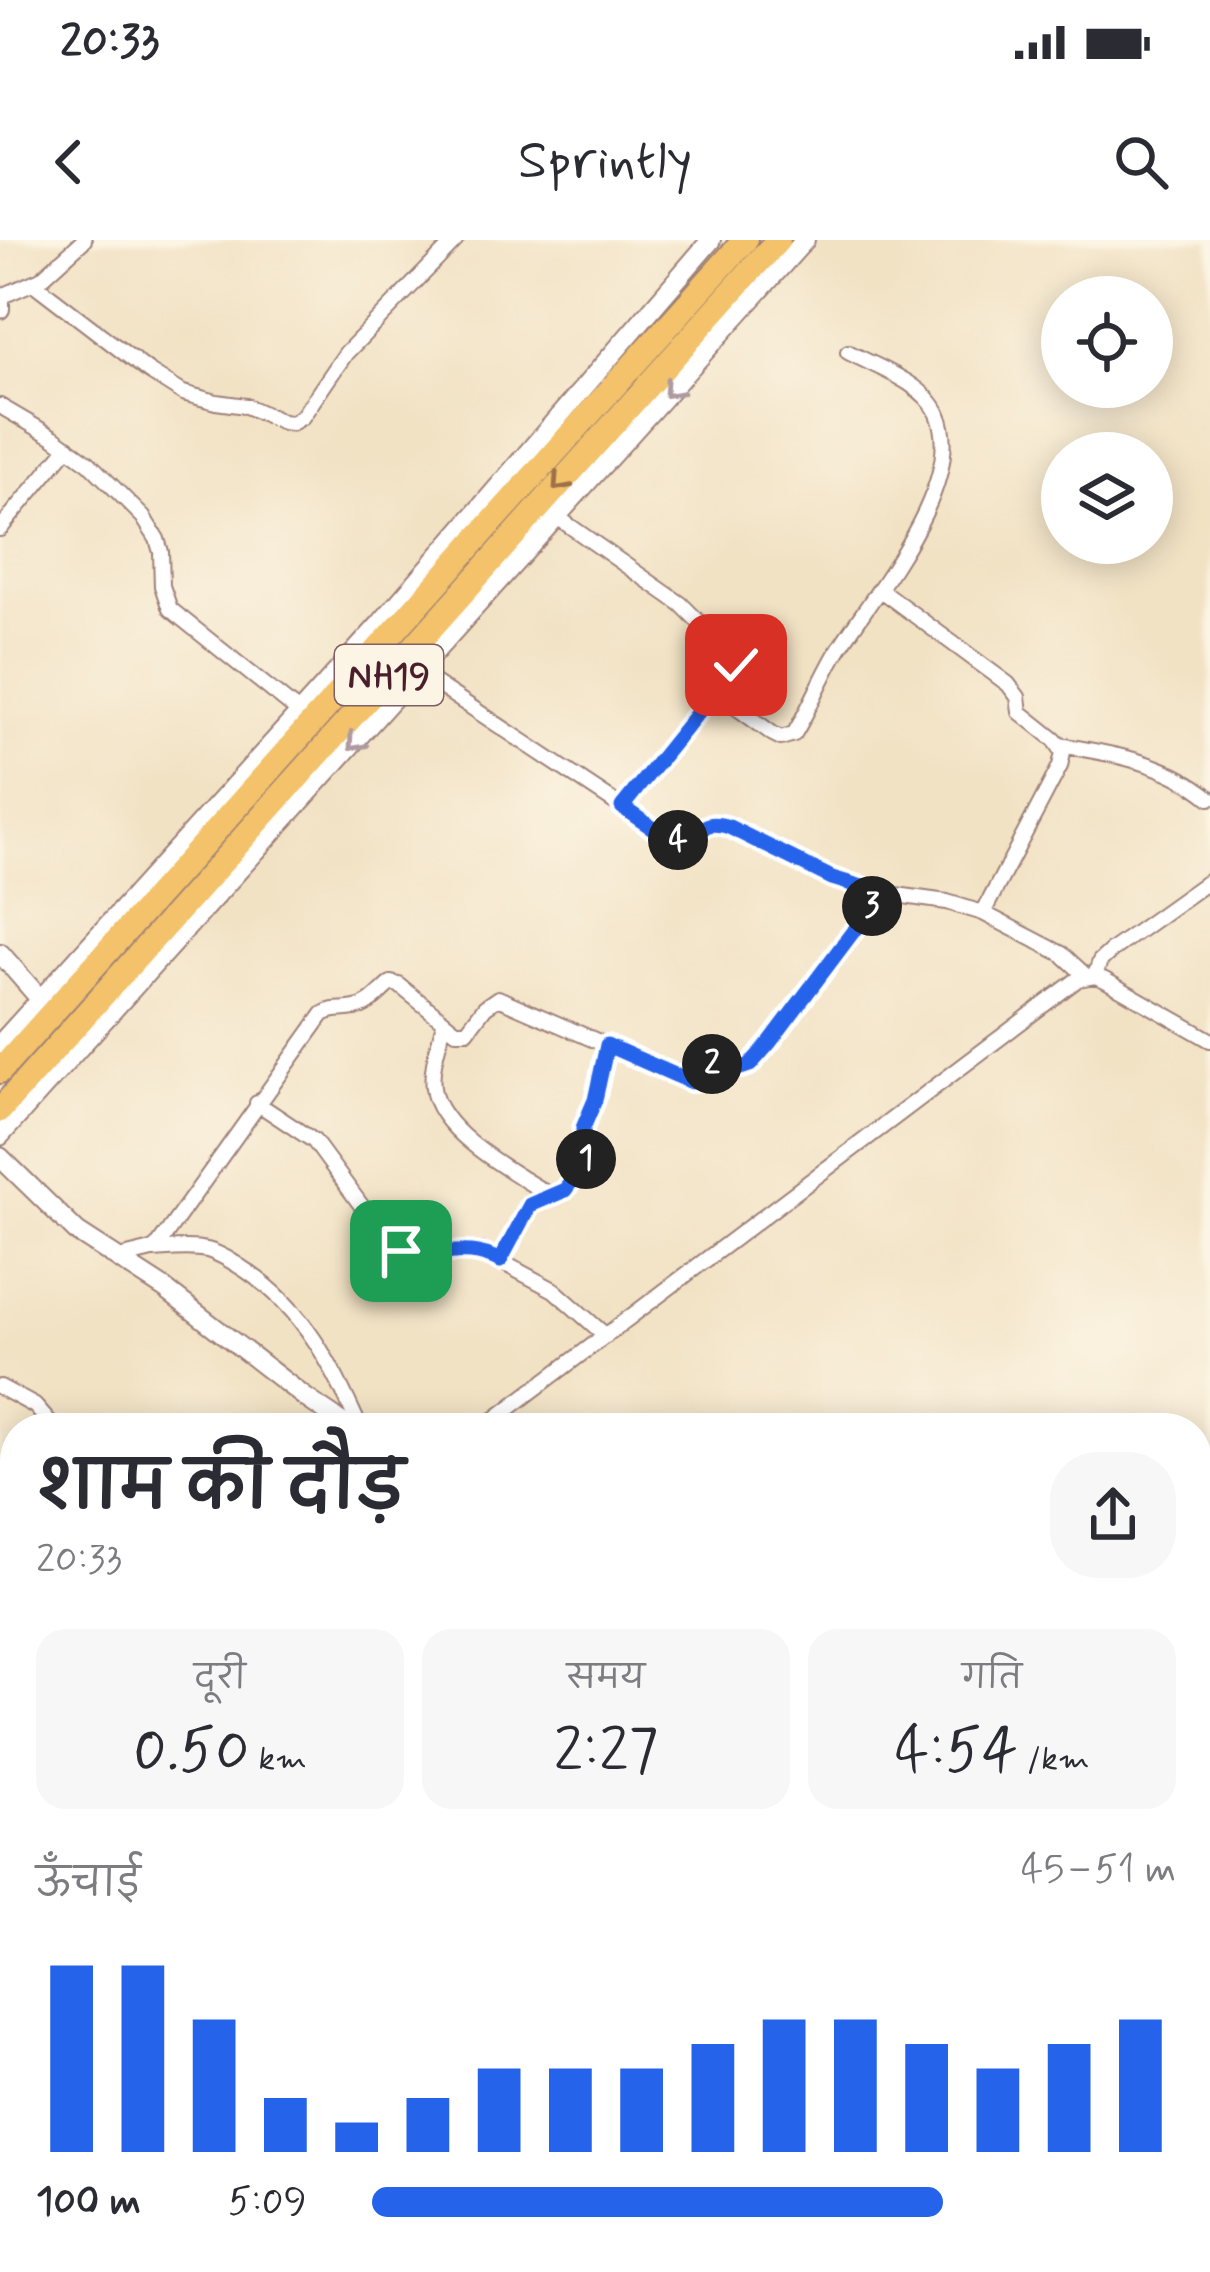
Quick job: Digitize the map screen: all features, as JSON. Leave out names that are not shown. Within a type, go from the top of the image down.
[{"type":"highway","name":"NH19","points":[[0,1071],[745,240]]},
{"type":"highway","name":"NH19","points":[[0,1110],[778,240]]},
{"type":"street","points":[[0,309],[0,297],[53,271],[84,240]]},
{"type":"street","points":[[33,283],[183,393],[246,406],[292,423],[302,417],[346,353],[456,240]]},
{"type":"street","points":[[0,1044],[300,713],[711,240]]},
{"type":"street","points":[[0,1136],[805,240]]},
{"type":"street","points":[[690,338],[735,319]]},
{"type":"street","points":[[715,692],[773,734],[788,738],[915,533],[932,494],[939,473],[942,428],[933,406],[923,395],[848,352]]},
{"type":"street","points":[[0,406],[68,447],[101,474],[152,529],[161,552],[162,586],[170,609],[300,713]]},
{"type":"street","points":[[0,529],[68,447]]},
{"type":"street","points":[[557,517],[668,595],[730,650],[736,665],[622,807]]},
{"type":"street","points":[[879,590],[1009,684],[1018,697],[1020,712],[1063,752],[1060,766],[982,913]]},
{"type":"street","points":[[418,672],[664,835],[682,841],[713,823],[832,878],[982,913],[1210,1040]]},
{"type":"street","points":[[1060,745],[1152,764],[1210,798]]},
{"type":"street","points":[[502,1413],[1210,880]]},
{"type":"street","points":[[152,1250],[330,1009],[358,1008],[391,983],[462,1033],[498,998],[691,1082],[717,1061],[741,1068],[750,1065],[882,893]]},
{"type":"street","points":[[0,953],[41,1000]]},
{"type":"street","points":[[444,1022],[433,1079],[436,1102],[459,1132],[551,1196]]},
{"type":"street","points":[[500,1261],[530,1205],[571,1184],[588,1153],[583,1128],[595,1100],[607,1045]]},
{"type":"street","points":[[257,1103],[314,1141],[392,1246],[417,1255],[482,1251],[554,1290],[603,1334]]},
{"type":"street","points":[[0,1157],[61,1218],[209,1321],[329,1413]]},
{"type":"street","points":[[119,1258],[152,1250],[206,1250],[267,1284],[300,1317],[352,1413]]},
{"type":"street","points":[[0,1387],[41,1413]]},
{"type":"route","points":[[401,1251],[417,1255],[482,1251],[500,1261],[530,1205],[565,1190],[585,1163],[588,1145],[583,1128],[595,1100],[607,1045],[691,1082],[717,1061],[741,1068],[750,1065],[882,893],[832,878],[729,827],[705,825],[682,841],[664,835],[622,807],[736,665]]}]
